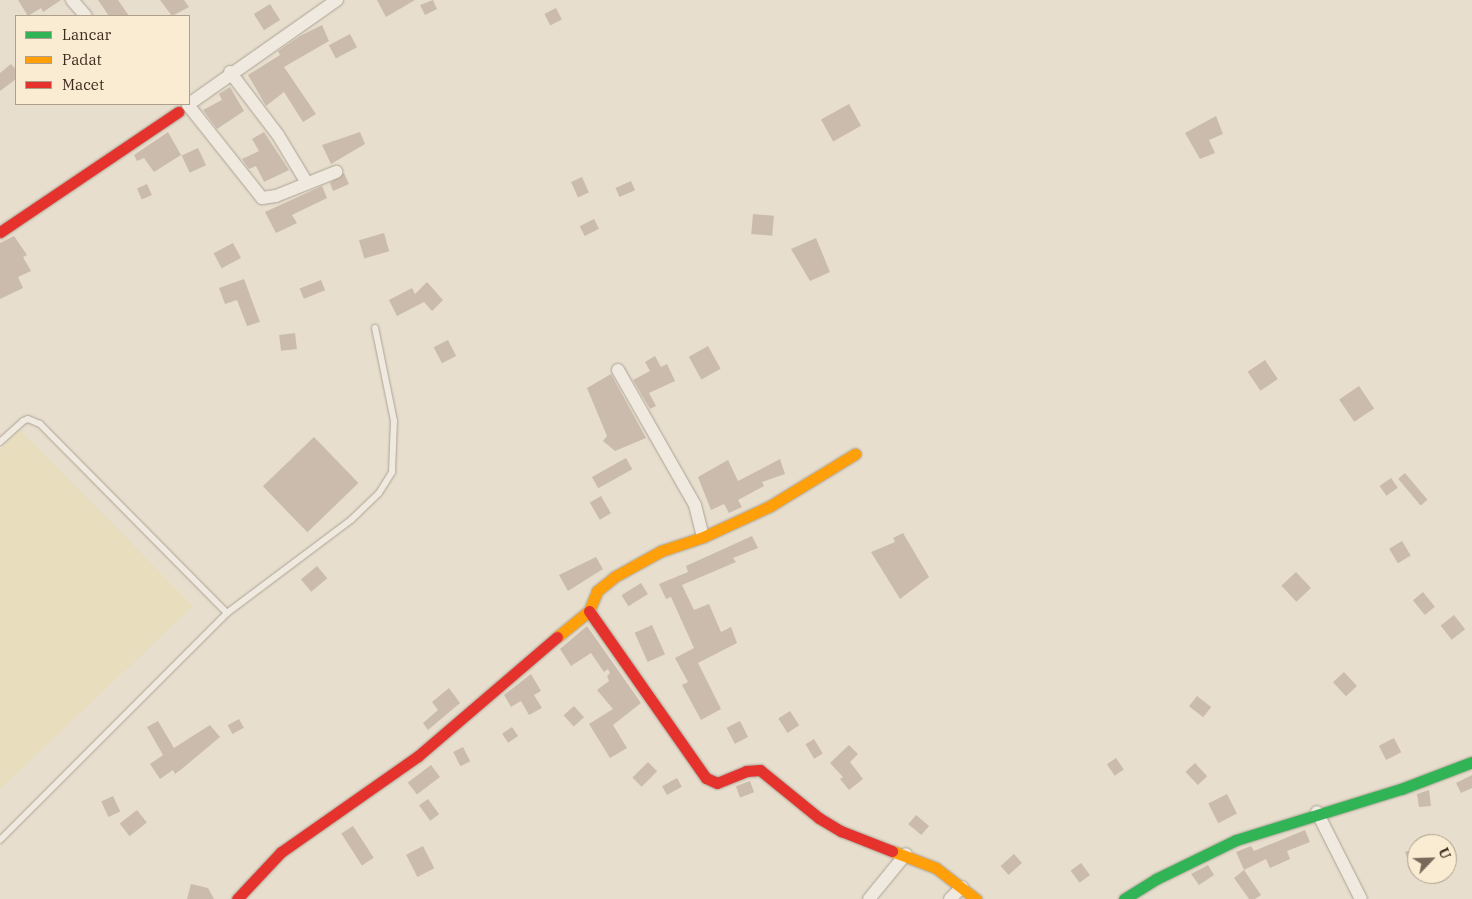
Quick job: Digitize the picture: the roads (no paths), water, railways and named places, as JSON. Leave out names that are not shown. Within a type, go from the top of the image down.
[{"type":"street","points":[[72,0],[85,15]]},
{"type":"street","points":[[190,101],[337,0]]},
{"type":"street","points":[[230,72],[278,135],[307,183]]},
{"type":"street","points":[[3,226],[183,106],[262,198],[276,196],[336,172]]},
{"type":"street","points":[[618,370],[695,505],[703,537]]},
{"type":"street","points":[[237,899],[281,852],[418,756],[459,718],[589,611],[597,591],[614,576],[661,551],[703,537],[770,506],[855,454]]},
{"type":"street","points":[[589,611],[706,778],[717,783],[746,770],[760,770],[812,813],[840,831],[906,854],[936,868],[976,899]]},
{"type":"street","points":[[1124,899],[1164,875],[1236,840],[1317,812],[1401,789],[1472,762]]},
{"type":"street","points":[[1317,812],[1361,899]]},
{"type":"street","points":[[869,899],[906,854]]},
{"type":"street","points":[[950,899],[962,887]]},
{"type":"lane","points":[[0,840],[227,613],[352,519],[379,493],[392,472],[394,421],[375,328]]},
{"type":"lane","points":[[0,442],[23,421],[28,419],[40,424],[227,613]]}]
